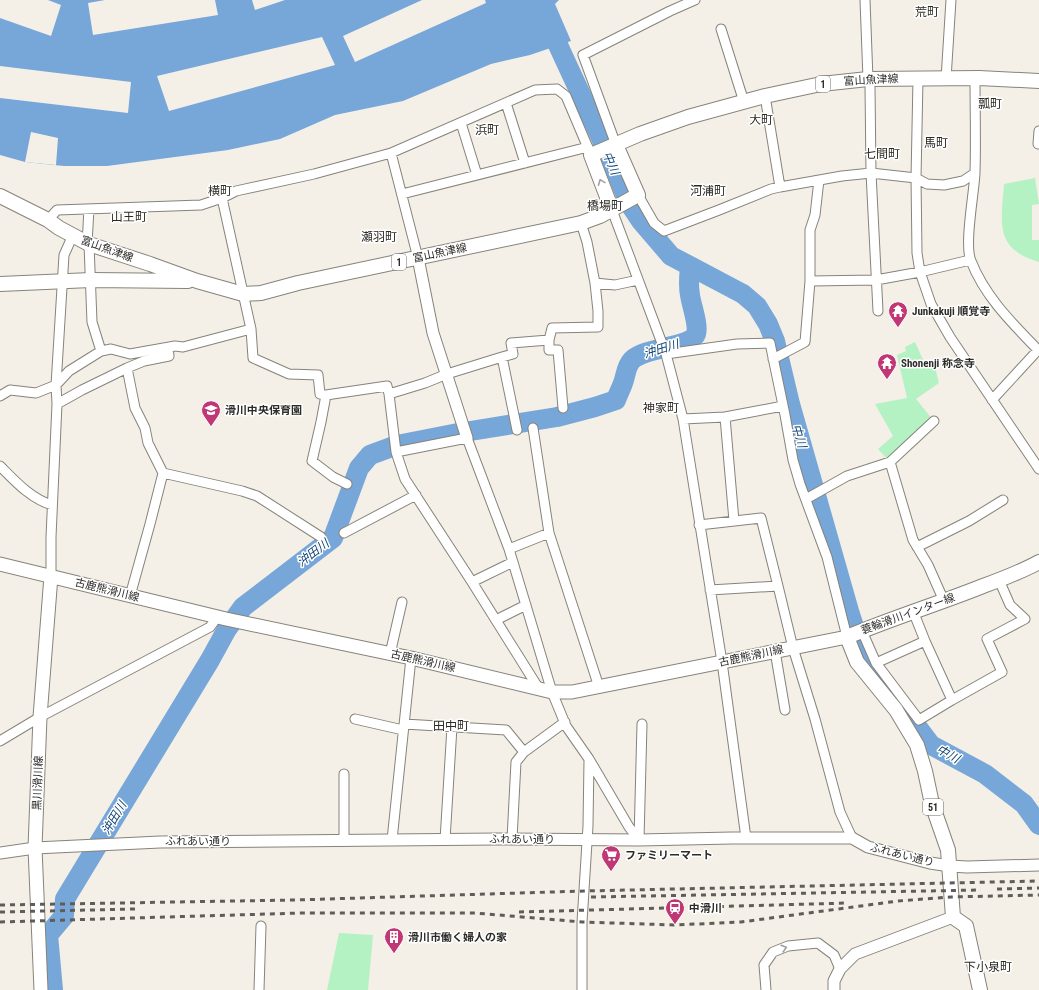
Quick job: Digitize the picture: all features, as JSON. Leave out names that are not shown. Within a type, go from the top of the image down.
[{"type":"main road","name":"富山魚津線","points":[[589,151],[616,145],[640,134],[688,117],[766,96],[821,84],[868,79],[975,78],[1039,81]]},
{"type":"main road","points":[[616,145],[638,195]]},
{"type":"main road","points":[[589,151],[612,210]]},
{"type":"main road","name":"富山魚津線","points":[[0,196],[48,220],[88,244],[197,281],[243,294],[261,293],[298,283],[356,272],[581,223],[600,216],[638,195]]},
{"type":"main road","name":"富山魚津線","points":[[0,284],[90,280],[197,281]]},
{"type":"main road","name":"蓑輪滑川インター線","points":[[952,917],[948,850],[932,804],[925,771],[917,745],[896,710],[857,662],[847,637],[999,580],[1039,562]]},
{"type":"main road","name":"古鹿熊滑川線","points":[[0,564],[242,622],[411,658],[546,690],[572,692],[847,637]]},
{"type":"main road","name":"黒川滑川線","points":[[40,990],[35,848],[40,717],[51,576]]},
{"type":"main road","points":[[952,917],[966,926],[980,990]]},
{"type":"street","points":[[616,145],[583,55],[670,11],[696,0]]},
{"type":"street","points":[[865,0],[868,79],[870,86],[871,173],[878,311]]},
{"type":"street","points":[[946,79],[951,0]]},
{"type":"street","points":[[721,29],[744,102]]},
{"type":"street","points":[[975,78],[975,173],[969,240],[970,260],[982,284],[1004,314],[1038,350],[992,400]]},
{"type":"street","points":[[918,79],[916,178],[917,253],[920,272],[931,304],[950,337],[1039,469]]},
{"type":"street","points":[[48,220],[57,210],[201,205],[222,198],[236,191],[314,174],[391,154],[535,90],[557,89],[566,96],[589,151],[525,163],[402,194]]},
{"type":"street","points":[[766,96],[780,187]]},
{"type":"street","points":[[506,103],[525,163]]},
{"type":"street","points":[[461,123],[477,175]]},
{"type":"street","points":[[1039,131],[1039,144]]},
{"type":"street","points":[[391,154],[418,258],[433,333],[467,438],[509,549],[526,605],[546,690]]},
{"type":"street","points":[[638,195],[654,223],[664,230],[771,189],[780,187],[871,173],[916,178],[927,184],[944,185],[963,181],[975,173]]},
{"type":"street","points":[[773,359],[805,342],[810,281],[810,230],[815,215],[819,180]]},
{"type":"street","points":[[222,198],[251,329],[253,358],[289,374],[318,375],[320,394],[326,395],[387,386],[396,452],[405,479],[496,620],[546,690],[629,827],[639,840]]},
{"type":"street","points":[[89,209],[88,244],[92,322],[101,351]]},
{"type":"street","points":[[612,210],[666,354],[683,419],[722,662],[746,838]]},
{"type":"street","points":[[563,408],[558,350],[549,350],[549,340],[552,328],[598,327],[595,283],[588,242],[581,223]]},
{"type":"street","points":[[51,576],[52,505],[57,404],[56,386],[64,255],[73,235]]},
{"type":"street","points":[[810,281],[876,280],[920,272],[970,260]]},
{"type":"street","points":[[595,283],[615,285],[638,280]]},
{"type":"street","points":[[0,396],[10,390],[36,393],[56,386],[69,371],[101,351],[111,349],[130,354],[183,347],[251,329]]},
{"type":"street","points":[[389,394],[425,383],[447,374],[513,354],[511,343],[549,340]]},
{"type":"street","points":[[666,354],[737,344],[770,343],[793,460],[800,484],[827,557],[847,637]]},
{"type":"street","points":[[57,404],[127,368],[144,361],[169,356],[168,348]]},
{"type":"street","points":[[502,358],[517,430]]},
{"type":"street","points":[[127,368],[135,408],[145,428],[148,443],[163,473],[130,596]]},
{"type":"street","points":[[326,395],[322,422],[312,461],[333,478],[347,484]]},
{"type":"street","points":[[683,419],[725,417],[783,406]]},
{"type":"street","points":[[725,417],[734,521]]},
{"type":"street","points":[[806,499],[847,476],[890,462],[934,421]]},
{"type":"street","points":[[533,428],[549,533],[600,687]]},
{"type":"street","points":[[396,452],[467,438]]},
{"type":"street","points":[[890,462],[913,540],[928,565],[944,601]]},
{"type":"street","points":[[0,466],[20,486],[44,502],[52,505]]},
{"type":"street","points":[[163,473],[242,491],[257,496],[321,537]]},
{"type":"street","points":[[344,532],[416,495]]},
{"type":"street","points":[[917,547],[969,521],[1003,500]]},
{"type":"street","points":[[699,525],[761,518],[793,648],[815,718],[840,812],[852,838]]},
{"type":"street","points":[[509,549],[549,533]]},
{"type":"street","points":[[472,582],[513,562]]},
{"type":"street","points":[[862,631],[876,663],[919,720],[1002,672],[987,639],[1025,619],[1010,605],[999,580]]},
{"type":"street","points":[[710,590],[778,586]]},
{"type":"street","points":[[390,654],[402,602]]},
{"type":"street","points":[[496,620],[526,605]]},
{"type":"street","points":[[913,611],[952,700]]},
{"type":"street","points":[[0,741],[40,717],[210,627],[222,617]]},
{"type":"street","points":[[876,663],[925,641]]},
{"type":"street","points":[[775,651],[785,710]]},
{"type":"street","points":[[392,840],[411,658]]},
{"type":"street","points":[[354,719],[404,727],[452,727],[506,730],[524,752]]},
{"type":"street","points":[[512,839],[516,762],[524,752],[565,722]]},
{"type":"street","points":[[639,840],[642,724]]},
{"type":"street","points":[[445,840],[452,727]]},
{"type":"street","points":[[582,990],[582,922],[587,840],[589,759]]},
{"type":"street","points":[[344,774],[344,840]]},
{"type":"street","name":"ふれあい通り","points":[[0,853],[35,848],[160,842],[852,838],[868,847],[930,863],[950,866],[1039,865]]},
{"type":"street","points":[[834,990],[834,981],[840,969],[855,954],[952,917]]},
{"type":"street","points":[[259,990],[260,926]]},
{"type":"street","points":[[766,990],[764,965],[774,952],[788,946],[818,943],[834,954],[840,969]]},
{"type":"green space","points":[[1035,178],[1039,204],[1032,205],[1032,240],[1039,240],[1039,262],[1024,257],[1014,250],[1007,242],[1002,222],[1004,184]]},
{"type":"green space","points":[[915,342],[925,364],[931,361],[936,371],[939,383],[916,399],[933,420],[886,458],[878,449],[893,436],[875,404],[907,398],[897,355],[906,351],[905,347]]},
{"type":"green space","points":[[339,933],[373,935],[368,990],[327,990]]},
{"type":"water","points":[[0,0],[559,0],[555,4],[571,41],[530,55],[491,64],[403,101],[335,115],[280,139],[228,150],[107,166],[64,166],[25,162],[0,155]]},
{"type":"pier","points":[[0,0],[48,0],[61,5],[51,36],[0,18]]},
{"type":"pier","points":[[105,0],[215,0],[218,15],[93,35],[88,3]]},
{"type":"pier","points":[[252,0],[285,0],[255,10]]},
{"type":"pier","points":[[422,0],[485,0],[486,3],[355,62],[343,36]]},
{"type":"pier","points":[[322,37],[335,65],[169,111],[157,76]]},
{"type":"pier","points":[[0,66],[131,82],[128,113],[0,98]]},
{"type":"pier","points":[[31,132],[58,138],[56,165],[25,162]]},
{"type":"waterway","name":"中川","points":[[558,45],[613,164],[629,203],[641,221],[671,256],[743,294],[757,306],[768,324],[775,341],[790,404],[849,611],[858,639],[869,663],[931,745],[985,774],[1024,804],[1039,825]]},
{"type":"waterway","name":"沖田川","points":[[53,990],[48,935],[64,916],[65,899],[210,660],[227,629],[243,607],[333,538],[359,468],[370,455],[397,445],[458,433],[557,417],[616,400],[627,368],[632,360],[647,352],[686,342],[693,338],[696,334],[696,320],[689,288],[690,267]]},
{"type":"railway","points":[[0,905],[295,900],[584,891],[1039,881]]},
{"type":"railway","points":[[997,889],[1039,888]]},
{"type":"railway","points":[[591,897],[981,890]]},
{"type":"railway","points":[[0,922],[301,913],[475,913],[582,922],[675,925],[741,922],[898,901],[951,897],[1039,895]]},
{"type":"railway","points":[[519,912],[848,903]]},
{"type":"railway","points":[[0,912],[135,909]]},
{"type":"place","name":"Junkakuji 順覚寺","points":[[898,328]]},
{"type":"place","name":"Shonenji 称念寺","points":[[887,380]]},
{"type":"place","name":"滑川中央保育園","points":[[211,427]]},
{"type":"place","name":"ファミリーマート","points":[[611,872]]},
{"type":"place","name":"中滑川","points":[[675,925]]},
{"type":"place","name":"滑川市働く婦人の家","points":[[394,954]]},
{"type":"district","name":"荒町","points":[[927,12]]},
{"type":"district","name":"瓢町","points":[[990,104]]},
{"type":"district","name":"大町","points":[[761,120]]},
{"type":"district","name":"浜町","points":[[487,130]]},
{"type":"district","name":"馬町","points":[[936,143]]},
{"type":"district","name":"七間町","points":[[882,154]]},
{"type":"district","name":"横町","points":[[220,191]]},
{"type":"district","name":"河浦町","points":[[708,191]]},
{"type":"district","name":"橋場町","points":[[605,206]]},
{"type":"district","name":"山王町","points":[[129,217]]},
{"type":"district","name":"瀬羽町","points":[[379,237]]},
{"type":"district","name":"神家町","points":[[661,408]]},
{"type":"district","name":"田中町","points":[[451,726]]},
{"type":"district","name":"下小泉町","points":[[988,967]]}]
